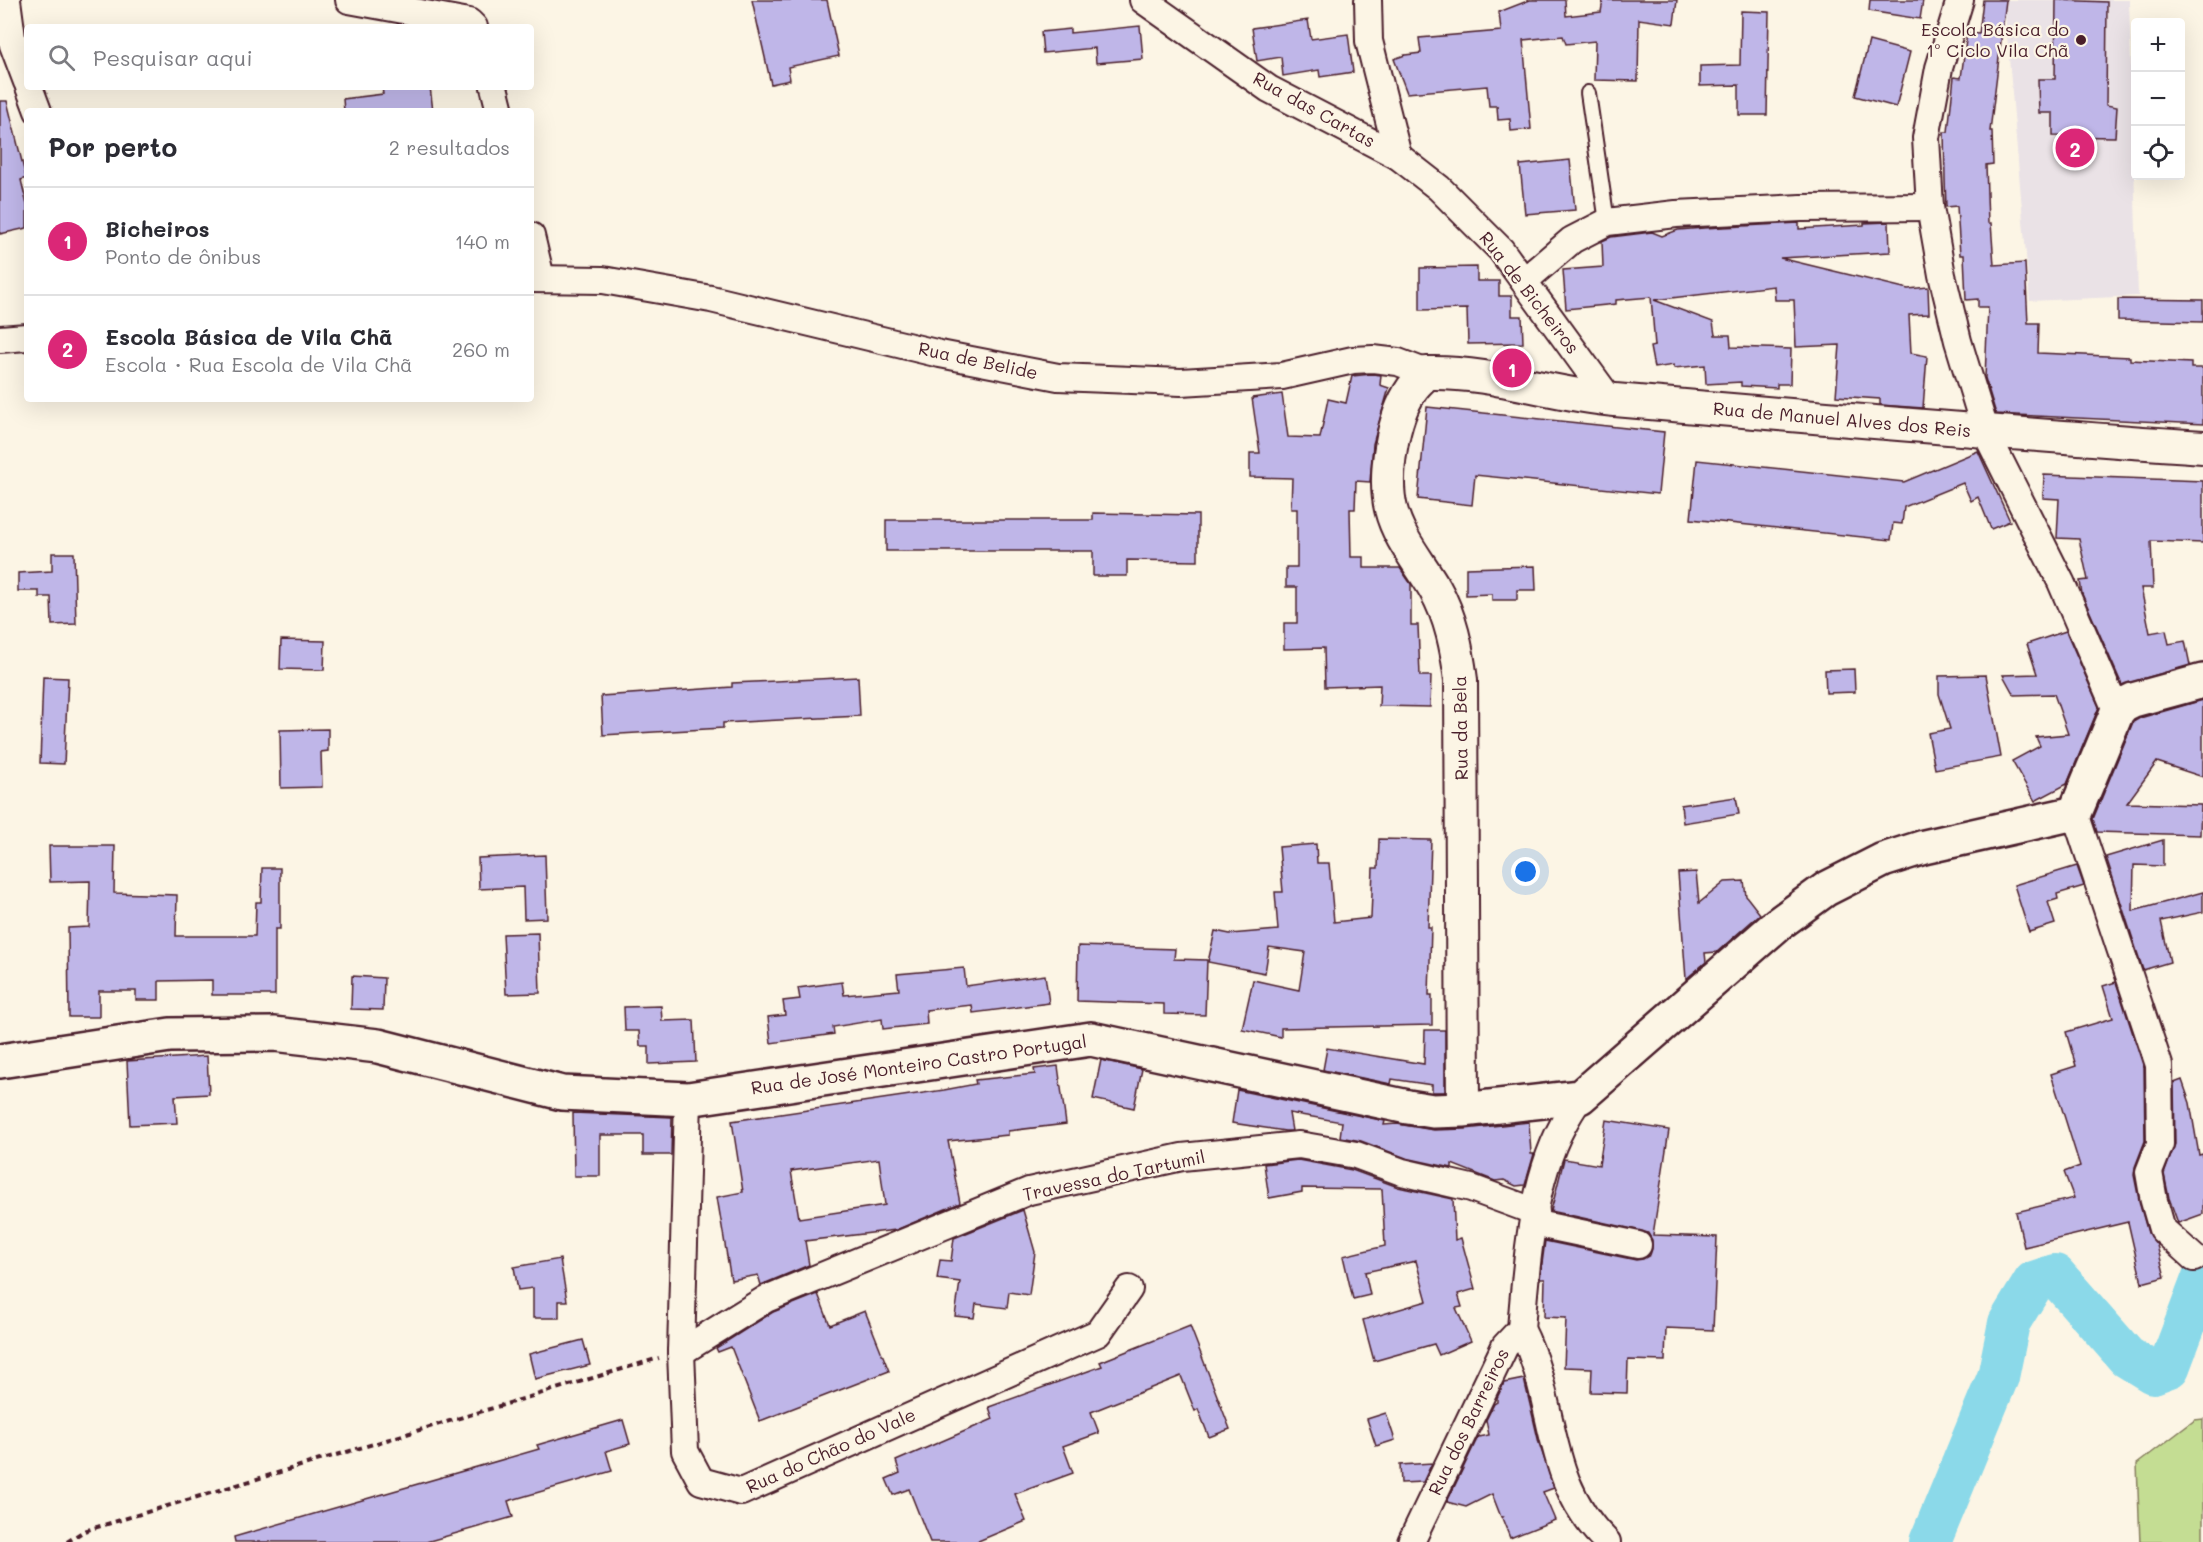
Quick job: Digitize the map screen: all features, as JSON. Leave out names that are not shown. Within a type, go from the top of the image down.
[{"type":"main road","points":[[1580,1097],[1778,924],[1826,889],[1883,860],[1924,847],[2075,813],[2117,712],[2123,705],[2133,700],[2203,681]]},
{"type":"main road","name":"Rua de José Monteiro Castro Portugal","points":[[0,1061],[170,1035],[274,1034],[378,1046],[562,1093],[688,1099],[1091,1039],[1433,1111],[1463,1110],[1580,1097]]},
{"type":"street","points":[[7,0],[13,45],[24,74]]},
{"type":"street","points":[[349,0],[471,24]]},
{"type":"street","name":"Rua das Cartas","points":[[1143,0],[1269,89],[1398,156]]},
{"type":"street","points":[[1368,0],[1369,41],[1398,156]]},
{"type":"street","points":[[1960,0],[1939,68],[1926,138],[1930,207],[1942,275],[1958,341],[1986,432],[2203,447]]},
{"type":"street","points":[[30,90],[37,108]]},
{"type":"street","points":[[495,90],[499,108]]},
{"type":"street","name":"Rua de Bicheiros","points":[[1398,156],[1439,188],[1501,250],[1610,400]]},
{"type":"street","points":[[1524,280],[1572,240],[1607,222],[1677,214],[1801,208],[1930,207]]},
{"type":"street","points":[[534,261],[536,278]]},
{"type":"street","name":"Rua de Belide","points":[[536,278],[603,280],[711,299],[940,354],[1058,377],[1181,382],[1271,377],[1353,360],[1373,359],[1398,362],[1427,373]]},
{"type":"street","points":[[0,339],[24,337]]},
{"type":"street","name":"Rua de Manuel Alves dos Reis","points":[[1427,373],[1453,372],[1610,400],[1986,432],[2061,582],[2117,712]]},
{"type":"street","name":"Rua da Bela","points":[[1427,373],[1412,389],[1401,411],[1392,444],[1388,477],[1391,510],[1406,544],[1436,591],[1451,626],[1461,680],[1463,1110]]},
{"type":"street","points":[[2075,813],[2159,1065],[2160,1144],[2149,1172],[2154,1201],[2162,1229],[2194,1258]]},
{"type":"street","name":"Rua dos Barreiros","points":[[1411,1542],[1505,1346],[1521,1329],[1527,1252],[1549,1158],[1562,1126],[1580,1097]]},
{"type":"street","name":"Rua do Chão do Vale","points":[[688,1099],[681,1352],[685,1451],[701,1481],[741,1492],[1098,1333],[1129,1289]]},
{"type":"street","name":"Travessa do Tartumil","points":[[681,1352],[766,1299],[1029,1191],[1182,1157],[1299,1145],[1356,1155],[1402,1172],[1471,1188],[1534,1217],[1638,1245]]},
{"type":"street","points":[[1521,1329],[1533,1352],[1557,1457],[1579,1509],[1607,1542]]},
{"type":"lane","points":[[1588,93],[1607,222]]},
{"type":"path","points":[[68,1542],[84,1531],[681,1352]]},
{"type":"shaded area","points":[[2004,0],[2129,0],[2131,180],[2134,180],[2138,296],[2030,301]]},
{"type":"green space","points":[[2203,1419],[2203,1542],[2140,1542],[2137,1464],[2195,1420]]},
{"type":"building","points":[[752,0],[827,0],[839,56],[788,67],[790,80],[771,84]]},
{"type":"building","points":[[1530,0],[1565,0],[1566,16],[1601,12],[1603,0],[1677,0],[1674,24],[1639,19],[1638,81],[1594,80],[1595,41],[1566,44],[1563,36],[1523,40],[1531,129],[1511,131],[1510,119],[1498,120],[1497,106],[1489,106],[1487,86],[1407,93],[1394,59],[1421,53],[1419,38],[1501,31],[1499,12]]},
{"type":"building","points":[[1870,0],[1923,0],[1920,19],[1869,11]]},
{"type":"building","points":[[1983,0],[2006,0],[1990,131],[1992,131],[1993,164],[1986,165],[1988,223],[1991,223],[1994,265],[2025,263],[2028,323],[2039,323],[2038,353],[2130,357],[2130,360],[2191,363],[2191,368],[2203,368],[2203,424],[1996,414],[1985,378],[1988,307],[1978,307],[1978,299],[1966,300],[1964,255],[1960,255],[1957,206],[1946,207],[1945,179],[1944,132],[1948,132],[1954,77],[1961,78],[1967,33],[1979,34]]},
{"type":"building","name":"Escola Básica do 1º Ciclo Vila Chã","points":[[2056,0],[2107,2],[2106,105],[2117,107],[2115,137],[2053,136],[2053,113],[2039,113],[2038,79],[2055,79]]},
{"type":"building","points":[[1741,11],[1769,12],[1767,115],[1739,115],[1739,85],[1700,86],[1700,66],[1740,65]]},
{"type":"building","points":[[1308,20],[1311,39],[1348,34],[1353,72],[1320,77],[1319,70],[1283,76],[1281,57],[1257,61],[1252,28]]},
{"type":"building","points":[[1140,26],[1143,59],[1096,63],[1095,48],[1043,53],[1041,32],[1070,29],[1070,33]]},
{"type":"building","points":[[1869,41],[1910,52],[1896,107],[1855,96]]},
{"type":"building","points":[[382,90],[430,90],[433,108],[344,108],[343,99],[383,94]]},
{"type":"building","points":[[0,101],[7,101],[24,170],[24,179],[21,180],[24,192],[24,229],[0,234]]},
{"type":"building","points":[[1570,160],[1575,210],[1525,214],[1520,165]]},
{"type":"building","points":[[1889,222],[1890,252],[1780,258],[1908,289],[1928,287],[1929,314],[1909,315],[1911,353],[1927,356],[1923,408],[1880,405],[1880,399],[1836,396],[1840,345],[1796,347],[1794,300],[1775,300],[1774,286],[1654,300],[1713,322],[1715,335],[1730,335],[1731,347],[1791,349],[1790,384],[1777,384],[1777,388],[1741,386],[1741,382],[1706,384],[1705,365],[1674,368],[1674,365],[1654,368],[1650,347],[1655,346],[1651,297],[1616,300],[1616,304],[1566,309],[1563,270],[1603,267],[1602,241],[1611,237],[1652,232],[1662,236],[1678,230],[1704,228],[1799,223],[1799,229]]},
{"type":"building","points":[[1477,267],[1477,281],[1499,281],[1499,296],[1512,296],[1512,316],[1522,316],[1523,343],[1468,344],[1467,309],[1420,310],[1420,268]]},
{"type":"building","points":[[2118,299],[2203,300],[2203,322],[2118,320]]},
{"type":"building","points":[[1381,375],[1380,385],[1389,388],[1373,444],[1370,482],[1356,481],[1355,509],[1350,509],[1351,557],[1364,557],[1364,568],[1400,568],[1411,584],[1411,625],[1418,625],[1420,676],[1431,676],[1430,707],[1379,706],[1380,685],[1325,687],[1324,648],[1284,649],[1284,623],[1297,623],[1297,587],[1286,587],[1286,567],[1297,567],[1297,509],[1291,509],[1292,478],[1250,477],[1250,453],[1260,453],[1252,398],[1282,394],[1288,437],[1320,438],[1328,399],[1346,403],[1352,376]]},
{"type":"building","points":[[1427,407],[1664,432],[1658,494],[1475,475],[1472,505],[1418,499]]},
{"type":"building","points":[[1978,451],[2010,521],[1991,529],[1978,497],[1971,501],[1963,483],[1904,507],[1902,524],[1893,523],[1891,540],[1691,519],[1697,460],[1904,482]]},
{"type":"building","points":[[2044,475],[2203,481],[2203,543],[2151,541],[2153,588],[2141,588],[2150,633],[2166,630],[2169,644],[2185,641],[2190,665],[2122,685],[2082,594],[2080,581],[2088,580],[2079,539],[2057,538],[2059,499],[2043,498]]},
{"type":"building","points":[[1093,513],[1198,515],[1198,561],[1127,560],[1127,576],[1093,576],[1093,551],[886,551],[886,520],[1093,520]]},
{"type":"building","points":[[52,553],[74,553],[76,624],[52,625],[51,597],[39,597],[39,591],[18,591],[18,573],[52,571]]},
{"type":"building","points":[[1535,566],[1536,590],[1517,590],[1517,600],[1492,600],[1492,594],[1466,595],[1466,568]]},
{"type":"building","points":[[2066,631],[2099,707],[2067,784],[2035,801],[2012,761],[2040,746],[2036,737],[2068,734],[2054,694],[2014,695],[2003,675],[2037,674],[2027,644]]},
{"type":"building","points":[[281,640],[325,641],[324,670],[280,669]]},
{"type":"building","points":[[1854,669],[1855,692],[1826,693],[1825,670]]},
{"type":"building","points":[[1986,675],[2001,757],[1935,769],[1928,733],[1950,729],[1939,694],[1939,676]]},
{"type":"building","points":[[43,677],[68,678],[64,764],[40,763]]},
{"type":"building","points":[[858,677],[860,716],[723,723],[723,728],[603,735],[601,696],[732,687],[732,683]]},
{"type":"building","points":[[2203,700],[2203,777],[2157,762],[2127,803],[2201,805],[2200,835],[2097,832],[2093,819],[2133,722]]},
{"type":"building","points":[[328,729],[328,751],[321,752],[322,787],[281,788],[280,730]]},
{"type":"building","points":[[1736,797],[1739,814],[1683,823],[1681,805]]},
{"type":"building","points":[[1379,839],[1431,840],[1428,927],[1431,927],[1429,995],[1432,995],[1432,1025],[1281,1028],[1281,1037],[1242,1029],[1253,980],[1299,990],[1305,952],[1269,947],[1265,973],[1208,962],[1215,931],[1230,934],[1278,930],[1275,892],[1283,892],[1279,847],[1316,844],[1317,863],[1329,863],[1334,922],[1371,918],[1373,868],[1378,868]]},
{"type":"building","points":[[2163,840],[2163,866],[2134,865],[2133,911],[2203,892],[2203,912],[2161,921],[2170,962],[2143,970],[2106,857]]},
{"type":"building","points":[[49,846],[115,846],[114,893],[177,895],[176,936],[255,936],[256,902],[261,902],[262,868],[280,868],[280,929],[275,929],[275,995],[212,995],[212,980],[159,981],[159,1000],[136,1000],[136,991],[99,991],[99,1017],[69,1017],[68,928],[89,927],[90,881],[50,882]]},
{"type":"building","points":[[545,855],[547,918],[524,919],[523,887],[479,889],[478,858]]},
{"type":"building","points":[[2077,866],[2084,886],[2057,894],[2058,899],[2048,902],[2055,924],[2029,932],[2014,885]]},
{"type":"building","points":[[1696,872],[1699,903],[1725,882],[1744,881],[1746,896],[1760,914],[1717,952],[1705,953],[1706,962],[1686,979],[1678,873]]},
{"type":"building","points":[[538,933],[540,993],[506,994],[503,934]]},
{"type":"building","points":[[1078,946],[1175,949],[1174,959],[1207,960],[1205,1015],[1164,1014],[1164,1004],[1077,1001]]},
{"type":"building","points":[[964,968],[966,986],[1045,975],[1049,1003],[973,1013],[972,1005],[926,1010],[927,1024],[883,1029],[882,1019],[833,1027],[834,1034],[771,1043],[768,1017],[785,1015],[783,1001],[800,999],[798,988],[842,982],[844,995],[899,990],[897,974]]},
{"type":"building","points":[[352,976],[384,978],[383,1010],[351,1009]]},
{"type":"building","points":[[2116,982],[2144,1068],[2145,1141],[2134,1175],[2148,1233],[2157,1245],[2165,1277],[2142,1283],[2128,1222],[2024,1247],[2016,1212],[2074,1198],[2064,1172],[2080,1166],[2051,1074],[2076,1066],[2066,1032],[2113,1018],[2103,986]]},
{"type":"building","points":[[661,1006],[662,1021],[694,1020],[696,1062],[649,1064],[649,1046],[640,1046],[639,1031],[625,1031],[624,1007]]},
{"type":"building","points":[[1425,1030],[1445,1030],[1445,1092],[1432,1092],[1432,1085],[1392,1079],[1391,1084],[1323,1070],[1327,1048],[1424,1064]]},
{"type":"building","points":[[207,1056],[209,1094],[175,1096],[177,1123],[130,1125],[127,1061]]},
{"type":"building","points":[[1101,1060],[1142,1069],[1134,1108],[1093,1099]]},
{"type":"building","points":[[1058,1066],[1066,1124],[1008,1131],[1008,1135],[948,1141],[960,1203],[896,1230],[805,1241],[809,1265],[761,1285],[758,1275],[731,1280],[717,1197],[743,1192],[732,1121],[944,1090],[976,1084],[975,1080],[1035,1074],[1034,1069]],"holes":[[[879,1159],[885,1205],[799,1218],[791,1171]]]},
{"type":"building","points":[[2182,1080],[2190,1103],[2199,1155],[2203,1154],[2203,1214],[2178,1223],[2164,1174],[2175,1144],[2174,1083]]},
{"type":"building","points":[[1237,1090],[1385,1121],[1384,1125],[1397,1124],[1434,1130],[1529,1122],[1531,1154],[1534,1154],[1525,1185],[1516,1186],[1504,1180],[1495,1181],[1452,1164],[1452,1168],[1406,1158],[1361,1141],[1340,1137],[1342,1122],[1289,1113],[1292,1131],[1232,1123]]},
{"type":"building","points":[[573,1113],[672,1117],[671,1155],[643,1155],[643,1135],[600,1135],[600,1176],[574,1176]]},
{"type":"building","points":[[1606,1120],[1669,1130],[1653,1235],[1717,1237],[1713,1330],[1666,1328],[1665,1361],[1628,1360],[1627,1393],[1591,1392],[1592,1368],[1564,1367],[1566,1318],[1544,1317],[1545,1279],[1540,1279],[1545,1241],[1636,1260],[1650,1255],[1652,1240],[1648,1233],[1551,1211],[1564,1159],[1599,1165]]},
{"type":"building","points":[[1298,1160],[1352,1170],[1398,1187],[1453,1199],[1455,1240],[1461,1238],[1475,1289],[1458,1294],[1462,1307],[1456,1308],[1471,1341],[1439,1355],[1434,1344],[1374,1361],[1363,1320],[1427,1301],[1416,1261],[1365,1272],[1370,1295],[1353,1299],[1343,1256],[1385,1246],[1382,1189],[1302,1188],[1302,1192],[1269,1198],[1264,1164]]},
{"type":"building","points":[[1023,1210],[1035,1252],[1029,1295],[1009,1292],[1007,1308],[976,1304],[974,1318],[955,1316],[960,1282],[937,1279],[940,1260],[951,1261],[954,1238]]},
{"type":"building","points":[[560,1259],[567,1301],[559,1301],[559,1318],[533,1318],[533,1288],[518,1290],[514,1267]]},
{"type":"building","points":[[818,1294],[830,1325],[865,1311],[889,1371],[760,1421],[731,1347],[718,1352],[716,1348],[773,1312]]},
{"type":"building","points":[[1190,1326],[1230,1429],[1209,1437],[1198,1409],[1195,1411],[1181,1376],[1091,1412],[1099,1433],[1063,1446],[1073,1473],[1015,1494],[1026,1521],[976,1542],[930,1542],[909,1489],[893,1495],[886,1479],[900,1473],[896,1461],[993,1419],[989,1407],[1102,1366],[1100,1362]]},
{"type":"building","points":[[583,1340],[590,1365],[535,1379],[529,1354]]},
{"type":"building","points":[[1524,1379],[1539,1443],[1554,1488],[1543,1492],[1555,1520],[1510,1538],[1492,1494],[1466,1507],[1447,1502],[1478,1437],[1489,1435],[1486,1420],[1497,1402],[1504,1383]]},
{"type":"building","points":[[1386,1413],[1395,1440],[1376,1446],[1367,1419]]},
{"type":"building","points":[[623,1420],[630,1444],[606,1451],[612,1471],[508,1501],[513,1517],[426,1542],[235,1542],[234,1537],[539,1449],[537,1445]]},
{"type":"building","points":[[1432,1463],[1423,1482],[1401,1483],[1400,1465]]},
{"type":"waterway","points":[[1930,1542],[1998,1377],[2009,1323],[2034,1282],[2055,1275],[2127,1357],[2153,1373],[2169,1367],[2203,1277]]},
{"type":"place","name":"Escola Básica do 1º Ciclo Vila Chã","points":[[2081,40]]},
{"type":"place","name":"Escola Básica de Vila Chã","points":[[2075,148]]},
{"type":"place","name":"Bicheiros","points":[[1512,368]]}]
